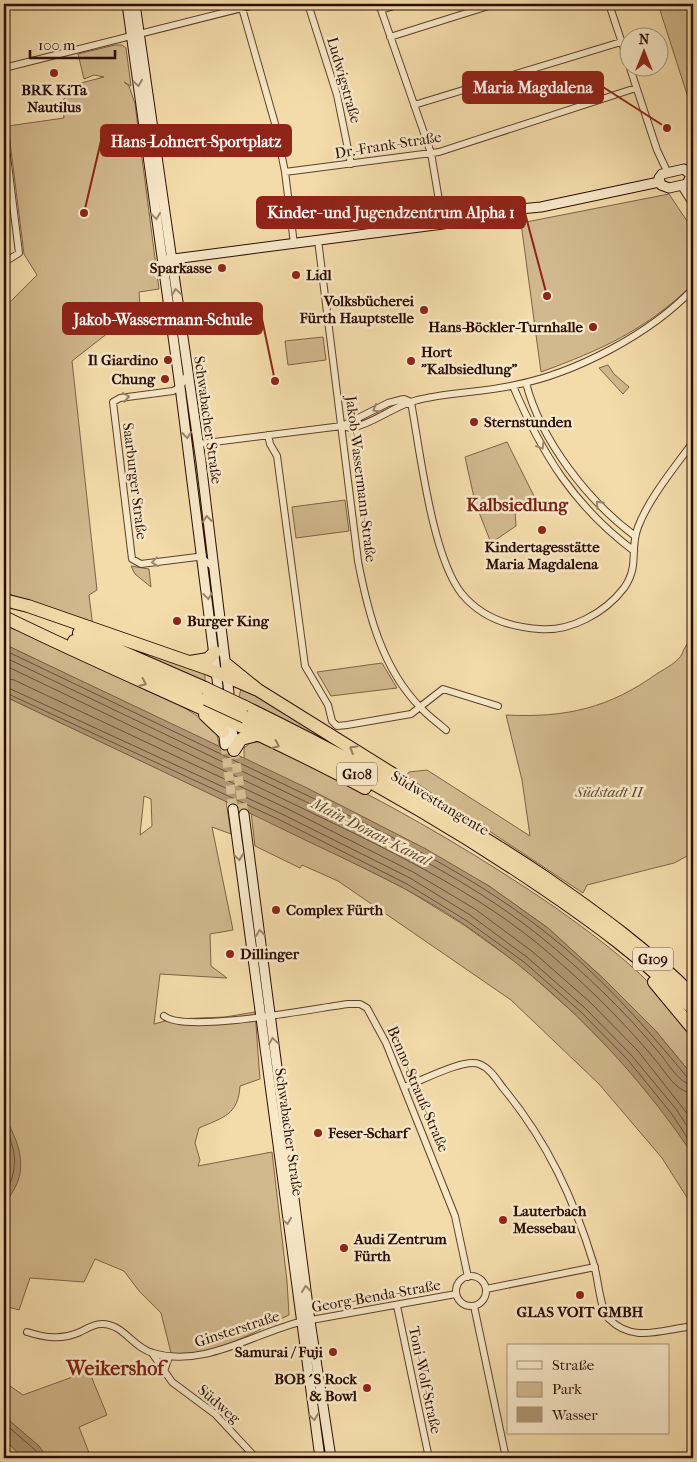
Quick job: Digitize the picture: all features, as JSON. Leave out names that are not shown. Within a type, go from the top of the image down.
[{"type":"highway","points":[[4,601],[28,606],[189,662],[258,690]]},
{"type":"highway","name":"Südwesttangente","points":[[4,601],[210,691],[359,775],[466,838],[608,928],[650,956],[693,996]]},
{"type":"highway","name":"Südwesttangente","points":[[4,609],[210,691]]},
{"type":"highway","points":[[4,617],[190,705],[226,716],[256,735],[466,838]]},
{"type":"highway","points":[[189,662],[204,660],[215,652]]},
{"type":"highway","points":[[227,665],[258,690],[413,787],[435,808]]},
{"type":"highway","points":[[190,705],[214,722],[223,732]]},
{"type":"highway","name":"Südwesttangente","points":[[244,711],[365,768],[435,808],[522,862],[608,928],[629,951],[693,1010]]},
{"type":"highway","points":[[230,747],[241,739],[256,735]]},
{"type":"highway","points":[[629,951],[693,1029]]},
{"type":"main road","name":"Schwabacher Straße","points":[[127,4],[136,33],[171,259],[227,665],[222,676],[210,691]]},
{"type":"main road","name":"Schwabacher Straße","points":[[135,4],[136,33],[162,261],[215,652],[229,693]]},
{"type":"main road","points":[[684,168],[692,175],[690,183],[681,186],[665,188],[659,182],[660,176],[667,171],[684,168]]},
{"type":"main road","points":[[162,261],[444,224],[520,208],[540,207],[659,182]]},
{"type":"main road","points":[[226,716],[223,732],[230,747]]},
{"type":"main road","points":[[226,716],[230,747]]},
{"type":"main road","name":"Schwabacher Straße","points":[[233,809],[259,1017],[305,1321],[331,1458]]},
{"type":"main road","name":"Schwabacher Straße","points":[[244,814],[270,1016],[320,1458]]},
{"type":"street","points":[[4,68],[122,40],[136,33],[258,4]]},
{"type":"street","name":"Ludwigstraße","points":[[308,4],[338,95],[351,164]]},
{"type":"street","points":[[400,4],[380,7],[431,153],[444,224]]},
{"type":"street","points":[[390,37],[495,4]]},
{"type":"street","points":[[609,4],[620,39]]},
{"type":"street","points":[[242,8],[274,117],[285,172],[294,244]]},
{"type":"street","points":[[414,105],[620,42]]},
{"type":"street","points":[[633,78],[667,171]]},
{"type":"street","name":"Dr.-Frank-Straße","points":[[285,172],[439,152],[636,88]]},
{"type":"street","points":[[4,132],[19,253],[8,260]]},
{"type":"street","points":[[681,186],[693,205]]},
{"type":"street","name":"Jakob-Wassermann-Straße","points":[[318,240],[358,561],[372,621],[387,659],[420,707],[446,730]]},
{"type":"street","points":[[198,444],[342,426],[388,403],[404,399],[411,402],[526,383],[591,358],[625,340],[676,307],[693,289]]},
{"type":"street","points":[[180,386],[187,375]]},
{"type":"street","points":[[526,383],[533,404],[567,465],[604,510],[635,536]]},
{"type":"street","name":"Saarburger Straße","points":[[180,386],[173,391],[120,398],[114,402],[132,559],[137,564],[197,557],[203,559]]},
{"type":"street","points":[[513,386],[533,434],[568,486],[594,517],[634,551]]},
{"type":"street","points":[[411,402],[432,512],[448,571],[461,593],[478,610],[520,628],[544,630],[576,623],[600,611],[623,589],[634,568],[635,536],[639,525],[666,480],[693,442]]},
{"type":"street","points":[[268,435],[270,444],[277,456],[305,666],[328,705],[332,721],[337,726],[411,714],[443,689],[498,706]]},
{"type":"street","points":[[203,559],[213,567]]},
{"type":"street","name":"Benno-Strauß-Straße","points":[[270,1016],[348,1004],[360,1004],[367,1008],[377,1024],[404,1087],[455,1216],[468,1276]]},
{"type":"street","points":[[164,1016],[175,1021],[199,1022],[270,1016]]},
{"type":"street","points":[[404,1087],[465,1063],[478,1064],[488,1069],[526,1115],[555,1163],[579,1215],[608,1319],[627,1332],[635,1334],[645,1335],[687,1327],[693,1330]]},
{"type":"street","points":[[486,1288],[595,1267]]},
{"type":"street","points":[[468,1276],[481,1280],[486,1288],[482,1302],[474,1306],[461,1302],[456,1294],[460,1281],[468,1276]]},
{"type":"street","name":"Georg-Benda-Straße","points":[[305,1321],[456,1294]]},
{"type":"street","name":"Toni-Wolf-Straße","points":[[397,1306],[429,1458]]},
{"type":"street","points":[[474,1306],[506,1458]]},
{"type":"street","name":"Ginsterstraße","points":[[27,1332],[40,1336],[64,1338],[100,1324],[120,1330],[140,1348],[152,1353],[169,1357],[190,1357],[305,1321]]},
{"type":"street","name":"Südweg","points":[[152,1353],[172,1382],[215,1414],[256,1458]]},
{"type":"street","points":[[164,1371],[169,1357]]},
{"type":"green space","points":[[658,4],[693,4],[693,113],[670,41],[670,28],[666,28]]},
{"type":"green space","points":[[122,45],[126,48],[131,86],[124,82],[129,86],[135,104],[159,289],[139,292],[140,308],[72,361],[97,590],[89,595],[93,627],[4,592],[4,308],[37,275],[24,254],[8,126],[64,118],[62,102],[73,85],[104,77],[94,75],[84,79],[78,54]]},
{"type":"green space","points":[[669,194],[693,230],[693,284],[658,314],[622,337],[603,347],[541,372],[521,223]]},
{"type":"green space","points":[[323,337],[326,360],[288,365],[285,341]]},
{"type":"green space","points":[[608,365],[614,374],[629,387],[623,394],[599,368]]},
{"type":"green space","points":[[184,385],[194,439],[191,440]]},
{"type":"green space","points":[[507,442],[537,502],[515,511],[516,526],[491,543],[475,502],[465,457]]},
{"type":"green space","points":[[194,461],[197,461],[210,561],[206,557]]},
{"type":"green space","points":[[345,500],[349,531],[296,538],[292,507]]},
{"type":"green space","points":[[131,566],[149,569],[151,587],[135,574]]},
{"type":"green space","points":[[4,624],[15,630],[18,627],[180,705],[207,722],[216,731],[220,748],[4,644]]},
{"type":"green space","name":"Südstadt II","points":[[693,635],[693,853],[674,863],[587,885],[583,893],[406,776],[409,772],[427,770],[530,836],[522,780],[506,715],[549,715],[568,712],[586,708],[622,695],[675,662]]},
{"type":"green space","points":[[130,647],[205,672],[205,682],[130,649]]},
{"type":"green space","points":[[382,663],[397,688],[331,696],[317,672]]},
{"type":"green space","points":[[241,688],[246,689],[345,751],[239,698]]},
{"type":"green space","points":[[4,696],[226,801],[231,834],[212,827],[233,930],[210,934],[211,966],[227,978],[160,974],[154,1024],[173,1019],[225,1017],[255,1012],[260,1079],[240,1086],[239,1096],[233,1109],[222,1118],[199,1128],[195,1143],[200,1160],[198,1166],[272,1152],[287,1281],[289,1315],[232,1343],[217,1348],[186,1354],[171,1353],[161,1313],[139,1291],[124,1271],[95,1259],[84,1282],[30,1278],[19,1310],[8,1307],[4,1318]],"holes":[[[144,796],[151,799],[152,826],[140,835]]]},
{"type":"green space","points":[[259,742],[299,759],[421,823],[553,906],[611,949],[648,982],[680,1019],[693,1043],[695,1052],[693,1076],[655,1030],[605,980],[548,928],[489,886],[307,789],[244,760],[244,748],[250,743]]},
{"type":"green space","points":[[251,812],[404,888],[464,925],[521,966],[577,1016],[624,1064],[667,1116],[693,1155],[693,1207],[662,1158],[599,1084],[511,1000],[338,881],[302,865],[300,868],[255,846]]},
{"type":"green space","points":[[89,1371],[107,1415],[79,1427],[91,1458],[4,1458],[4,1382],[23,1395]]},
{"type":"water","name":"Main-Donau-Kanal","points":[[4,644],[307,788],[426,849],[489,886],[548,928],[605,980],[655,1030],[693,1076],[693,1155],[644,1089],[590,1029],[530,974],[498,949],[446,912],[385,878],[4,696]]},
{"type":"water","points":[[4,1116],[18,1147],[21,1164],[17,1184],[4,1206]]},
{"type":"water","points":[[4,1416],[38,1445],[48,1458],[23,1458],[4,1439]]},
{"type":"tunnel","points":[[225,745],[233,809]]},
{"type":"tunnel","points":[[234,750],[244,814]]},
{"type":"place","name":"BRK KiTa Nautilus","points":[[54,73]]},
{"type":"place","name":"Maria Magdalena","points":[[667,128]]},
{"type":"place","name":"Hans-Lohnert-Sportplatz","points":[[84,213]]},
{"type":"place","name":"Sparkasse","points":[[222,268]]},
{"type":"place","name":"Lidl","points":[[296,275]]},
{"type":"place","name":"Kinder- und Jugendzentrum Alpha 1","points":[[547,296]]},
{"type":"place","name":"Volksbücherei Fürth Hauptstelle","points":[[424,310]]},
{"type":"place","name":"Hans-Böckler-Turnhalle","points":[[593,327]]},
{"type":"place","name":"Il Giardino","points":[[168,360]]},
{"type":"place","name":"Hort \"Kalbsiedlung\"","points":[[411,361]]},
{"type":"place","name":"Chung","points":[[165,379]]},
{"type":"place","name":"Jakob-Wassermann-Schule","points":[[275,381]]},
{"type":"place","name":"Sternstunden","points":[[474,422]]},
{"type":"place","name":"Kindertagesstätte Maria Magdalena","points":[[542,530]]},
{"type":"place","name":"Burger King","points":[[177,621]]},
{"type":"place","name":"Complex Fürth","points":[[276,910]]},
{"type":"place","name":"Dillinger","points":[[230,954]]},
{"type":"place","name":"Feser-Scharf","points":[[318,1133]]},
{"type":"place","name":"Lauterbach Messebau","points":[[503,1220]]},
{"type":"place","name":"Audi Zentrum Fürth","points":[[344,1248]]},
{"type":"place","name":"GLAS VOIT GMBH","points":[[580,1295]]},
{"type":"place","name":"Samurai / Fuji","points":[[333,1352]]},
{"type":"place","name":"BOB´S Rock & Bowl","points":[[367,1388]]},
{"type":"district","name":"Kalbsiedlung","points":[[517,505]]},
{"type":"district","name":"Weikershof","points":[[115,1368]]}]
